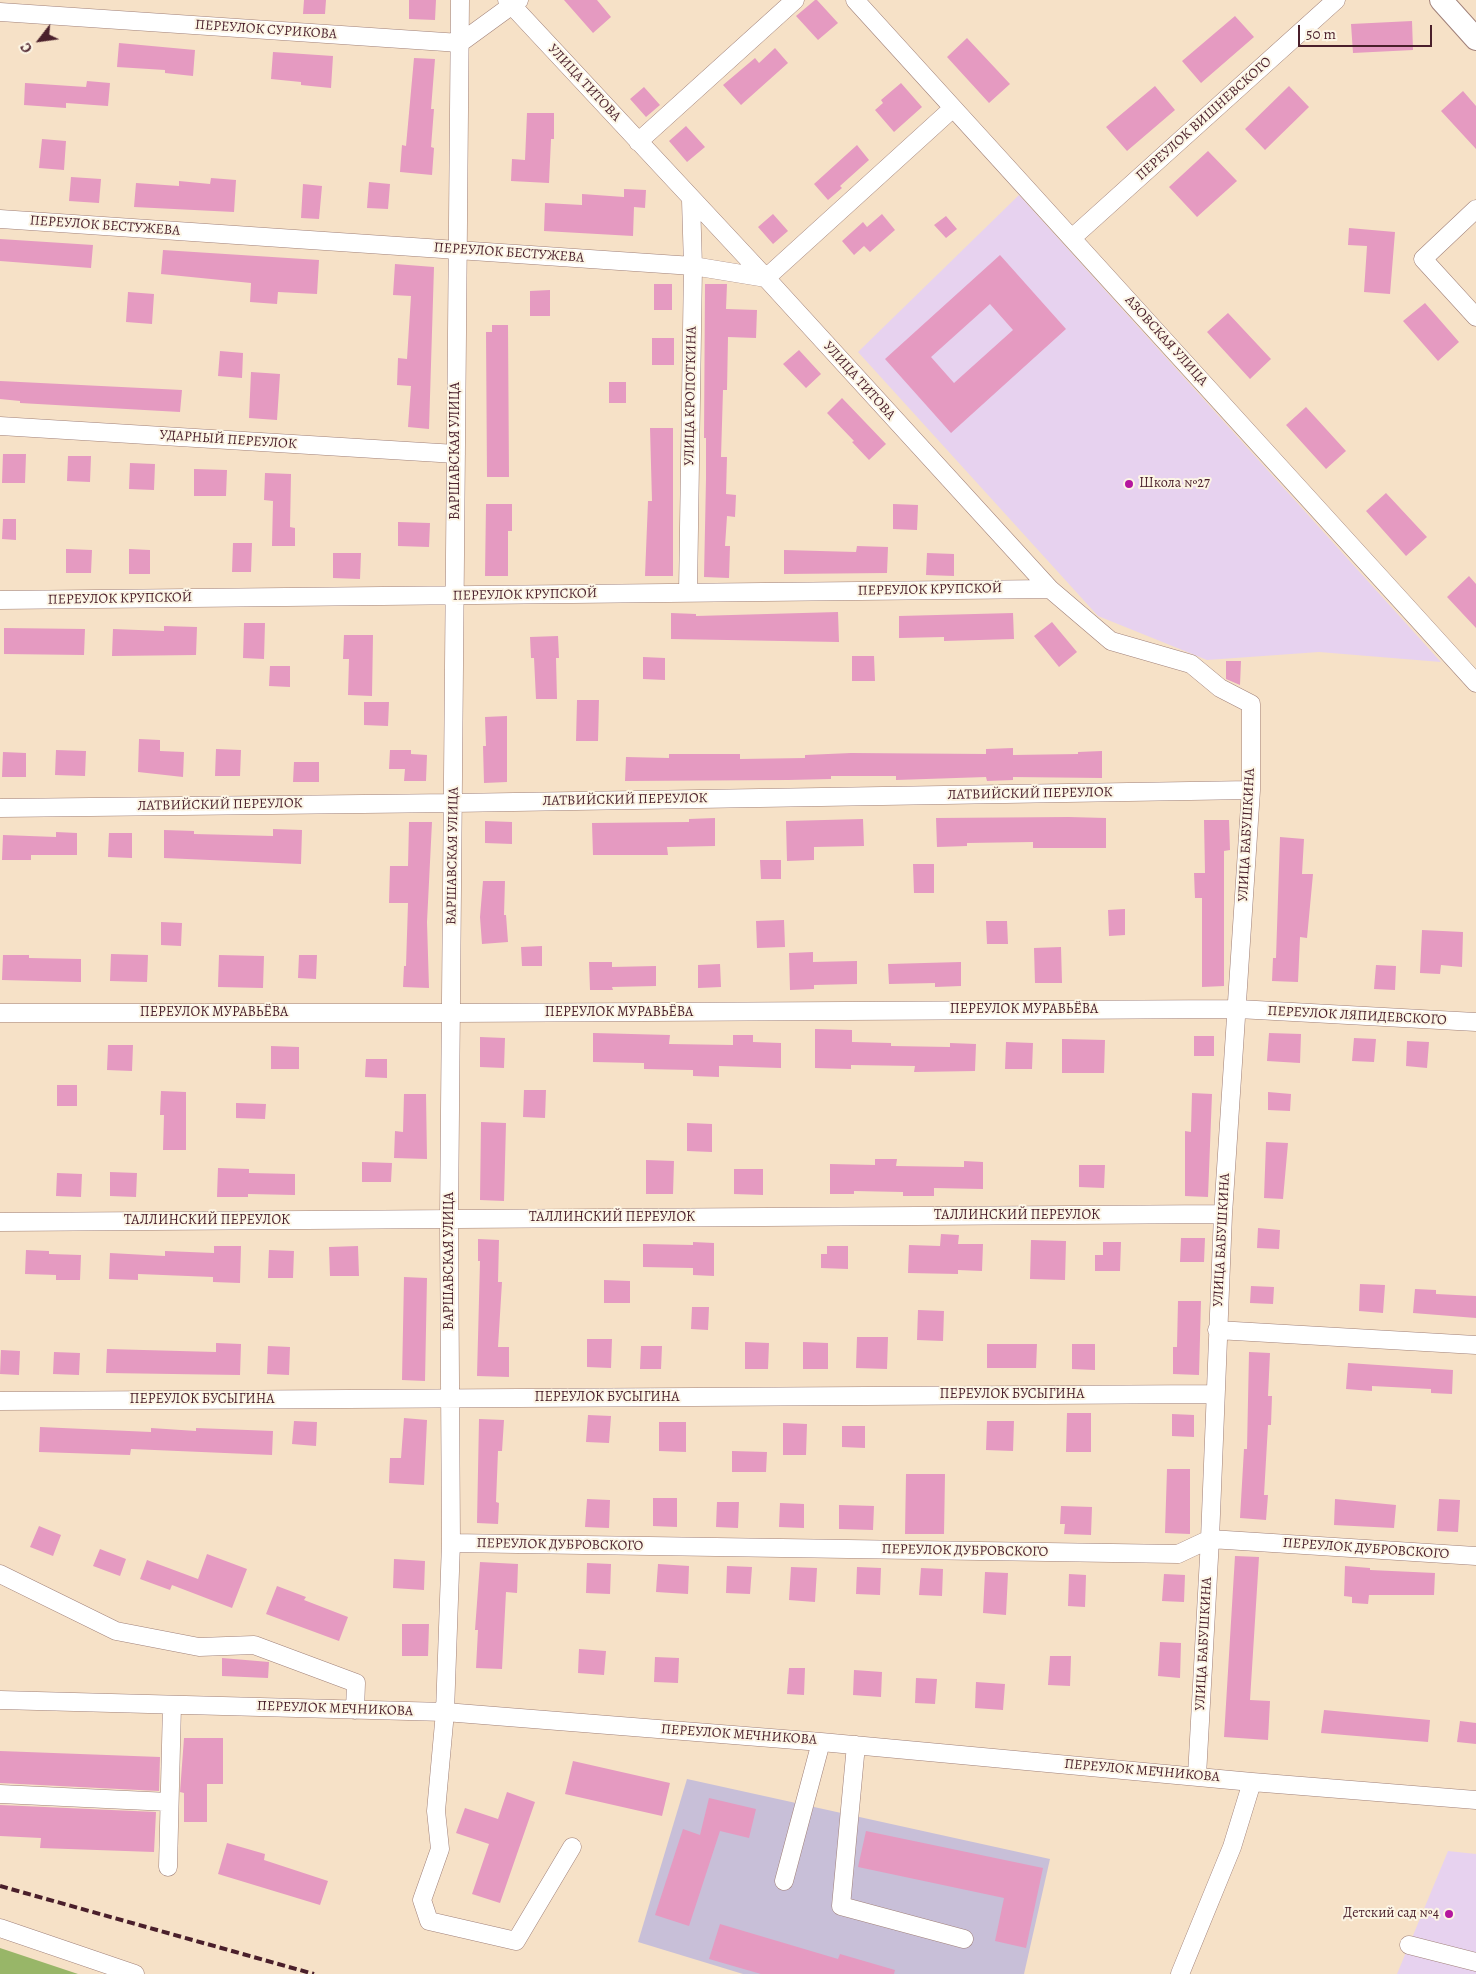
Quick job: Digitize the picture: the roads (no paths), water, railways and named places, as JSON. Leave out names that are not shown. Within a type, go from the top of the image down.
[{"type":"main road","points":[[1441,0],[1476,39]]},
{"type":"street","name":"ВАРШАВСКАЯ УЛИЦА","points":[[460,0],[449,1220],[451,1543],[446,1712],[436,1811],[440,1848],[422,1900],[429,1920],[516,1941],[572,1847]]},
{"type":"street","points":[[638,142],[795,0]]},
{"type":"street","name":"АЗОВСКАЯ УЛИЦА","points":[[854,0],[1476,684]]},
{"type":"street","name":"ПЕРЕУЛОК ВИШНЕВСКОГО","points":[[1072,238],[1336,0]]},
{"type":"street","points":[[460,43],[513,2]]},
{"type":"street","name":"УЛИЦА ТИТОВА","points":[[513,2],[691,200],[766,278],[1050,589],[1111,641],[1191,664],[1220,688],[1251,704]]},
{"type":"street","name":"ПЕРЕУЛОК СУРИКОВА","points":[[0,12],[460,43]]},
{"type":"street","points":[[766,278],[952,109]]},
{"type":"street","name":"УЛИЦА КРОПОТКИНА","points":[[688,593],[693,266],[691,200]]},
{"type":"street","points":[[1476,209],[1423,259],[1476,317]]},
{"type":"street","name":"ПЕРЕУЛОК БЕСТУЖЕВА","points":[[0,219],[693,266],[766,278]]},
{"type":"street","name":"УДАРНЫЙ ПЕРЕУЛОК","points":[[0,426],[456,454]]},
{"type":"street","name":"ПЕРЕУЛОК КРУПСКОЙ","points":[[0,600],[1050,589]]},
{"type":"street","name":"УЛИЦА БАБУШКИНА","points":[[1197,1776],[1210,1539],[1214,1394],[1223,1214],[1238,1009],[1250,790],[1251,704]]},
{"type":"street","name":"ЛАТВИЙСКИЙ ПЕРЕУЛОК","points":[[0,808],[454,803],[1250,790]]},
{"type":"street","name":"ПЕРЕУЛОК МУРАВЬЁВА","points":[[0,1013],[452,1014],[1238,1009]]},
{"type":"street","name":"ПЕРЕУЛОК ЛЯПИДЕВСКОГО","points":[[1238,1009],[1476,1022]]},
{"type":"street","name":"ТАЛЛИНСКИЙ ПЕРЕУЛОК","points":[[0,1222],[1223,1214]]},
{"type":"street","points":[[1217,1330],[1476,1345]]},
{"type":"street","name":"ПЕРЕУЛОК БУСЫГИНА","points":[[0,1401],[1214,1394]]},
{"type":"street","name":"ПЕРЕУЛОК ДУБРОВСКОГО","points":[[451,1543],[1178,1554],[1210,1539],[1476,1556]]},
{"type":"street","points":[[0,1574],[116,1631],[199,1647],[254,1645],[356,1683],[355,1710]]},
{"type":"street","name":"ПЕРЕУЛОК МЕЧНИКОВА","points":[[0,1700],[446,1712],[821,1742],[1252,1782],[1476,1800]]},
{"type":"street","points":[[168,1867],[172,1705]]},
{"type":"street","points":[[784,1881],[821,1742]]},
{"type":"street","points":[[856,1745],[841,1906],[964,1940]]},
{"type":"street","points":[[1180,1974],[1232,1847],[1252,1782]]},
{"type":"street","points":[[0,1794],[169,1802]]},
{"type":"street","points":[[0,1928],[135,1974]]},
{"type":"street","points":[[1409,1944],[1476,1962]]},
{"type":"railway","points":[[0,1886],[314,1974]]},
{"type":"place","name":"Школа №27","points":[[1129,484]]},
{"type":"place","name":"Детский сад №4","points":[[1449,1914]]}]
